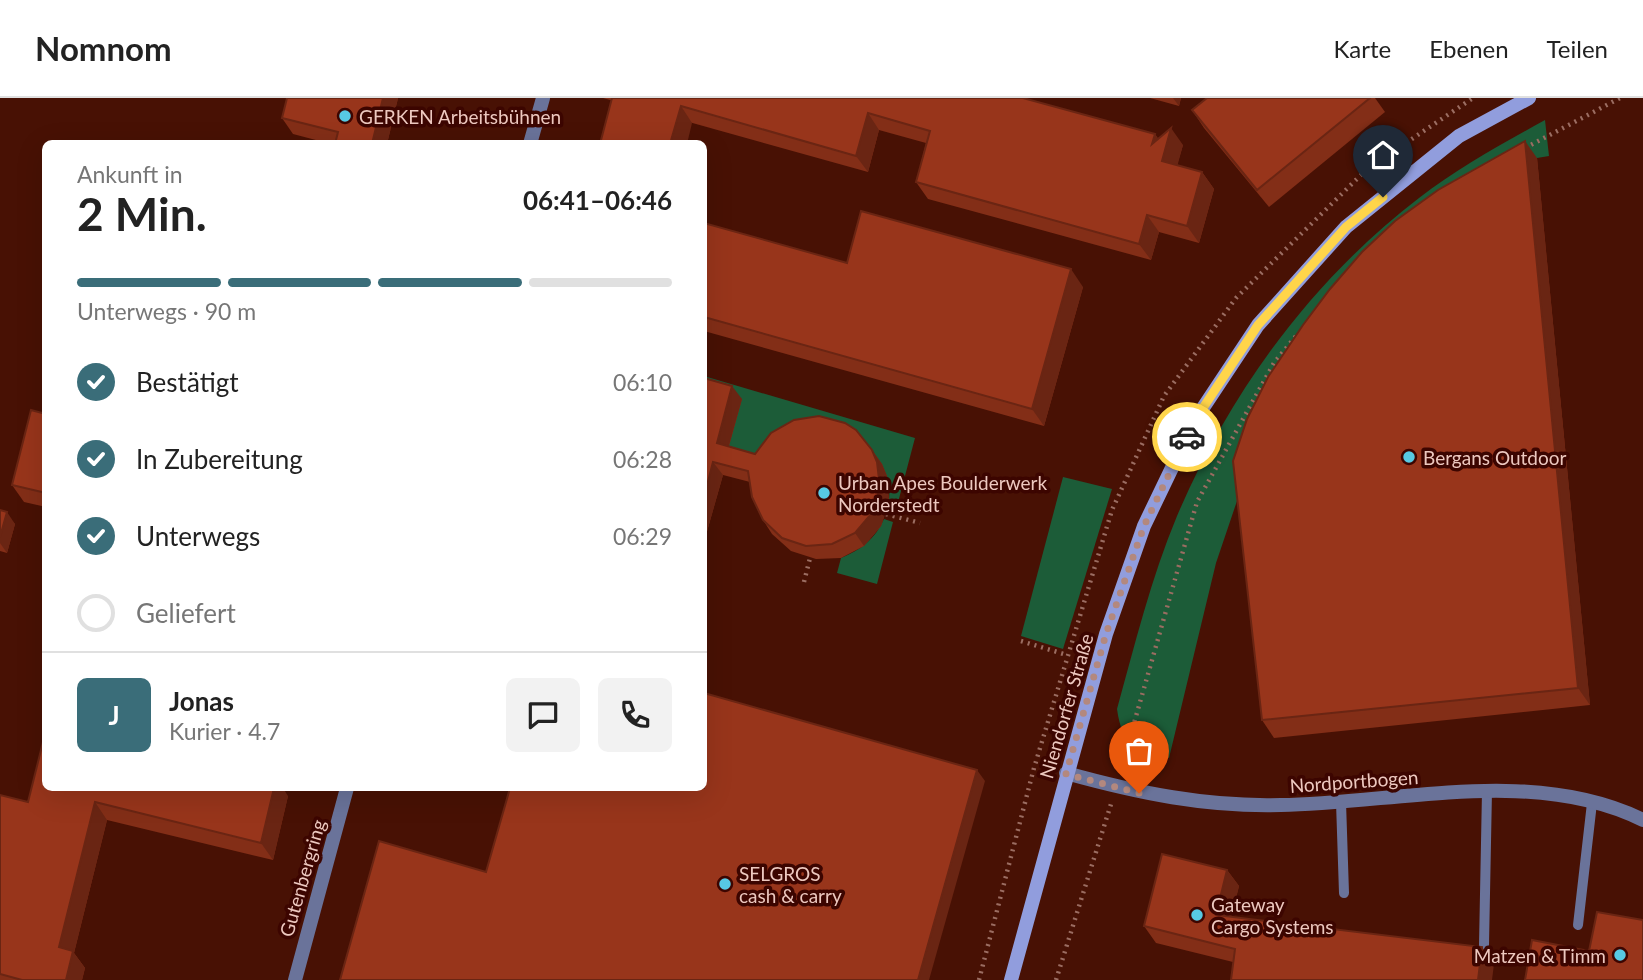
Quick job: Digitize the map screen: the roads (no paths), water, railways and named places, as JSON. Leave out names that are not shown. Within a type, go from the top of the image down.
[{"type":"main road","name":"Niendorfer Straße","points":[[1011,980],[1106,634],[1144,526],[1195,420],[1258,325],[1346,227],[1459,136],[1529,98]]},
{"type":"street","points":[[531,140],[543,98]]},
{"type":"street","name":"Nordportbogen","points":[[1066,774],[1139,793],[1212,803],[1280,805],[1460,791],[1533,791],[1592,803],[1626,812],[1643,820]]},
{"type":"street","name":"Gutenbergring","points":[[295,980],[346,791]]},
{"type":"lane","points":[[1484,945],[1487,791]]},
{"type":"lane","points":[[1341,802],[1344,893]]},
{"type":"lane","points":[[1578,925],[1592,803]]},
{"type":"place","name":"GERKEN Arbeitsbühnen","points":[[345,116]]},
{"type":"place","name":"Bergans Outdoor","points":[[1409,457]]},
{"type":"place","name":"Urban Apes Boulderwerk Norderstedt","points":[[824,493]]},
{"type":"place","name":"SELGROS cash & carry","points":[[725,884]]},
{"type":"place","name":"Gateway Cargo Systems","points":[[1197,915]]},
{"type":"place","name":"Matzen & Timm","points":[[1620,955]]}]
